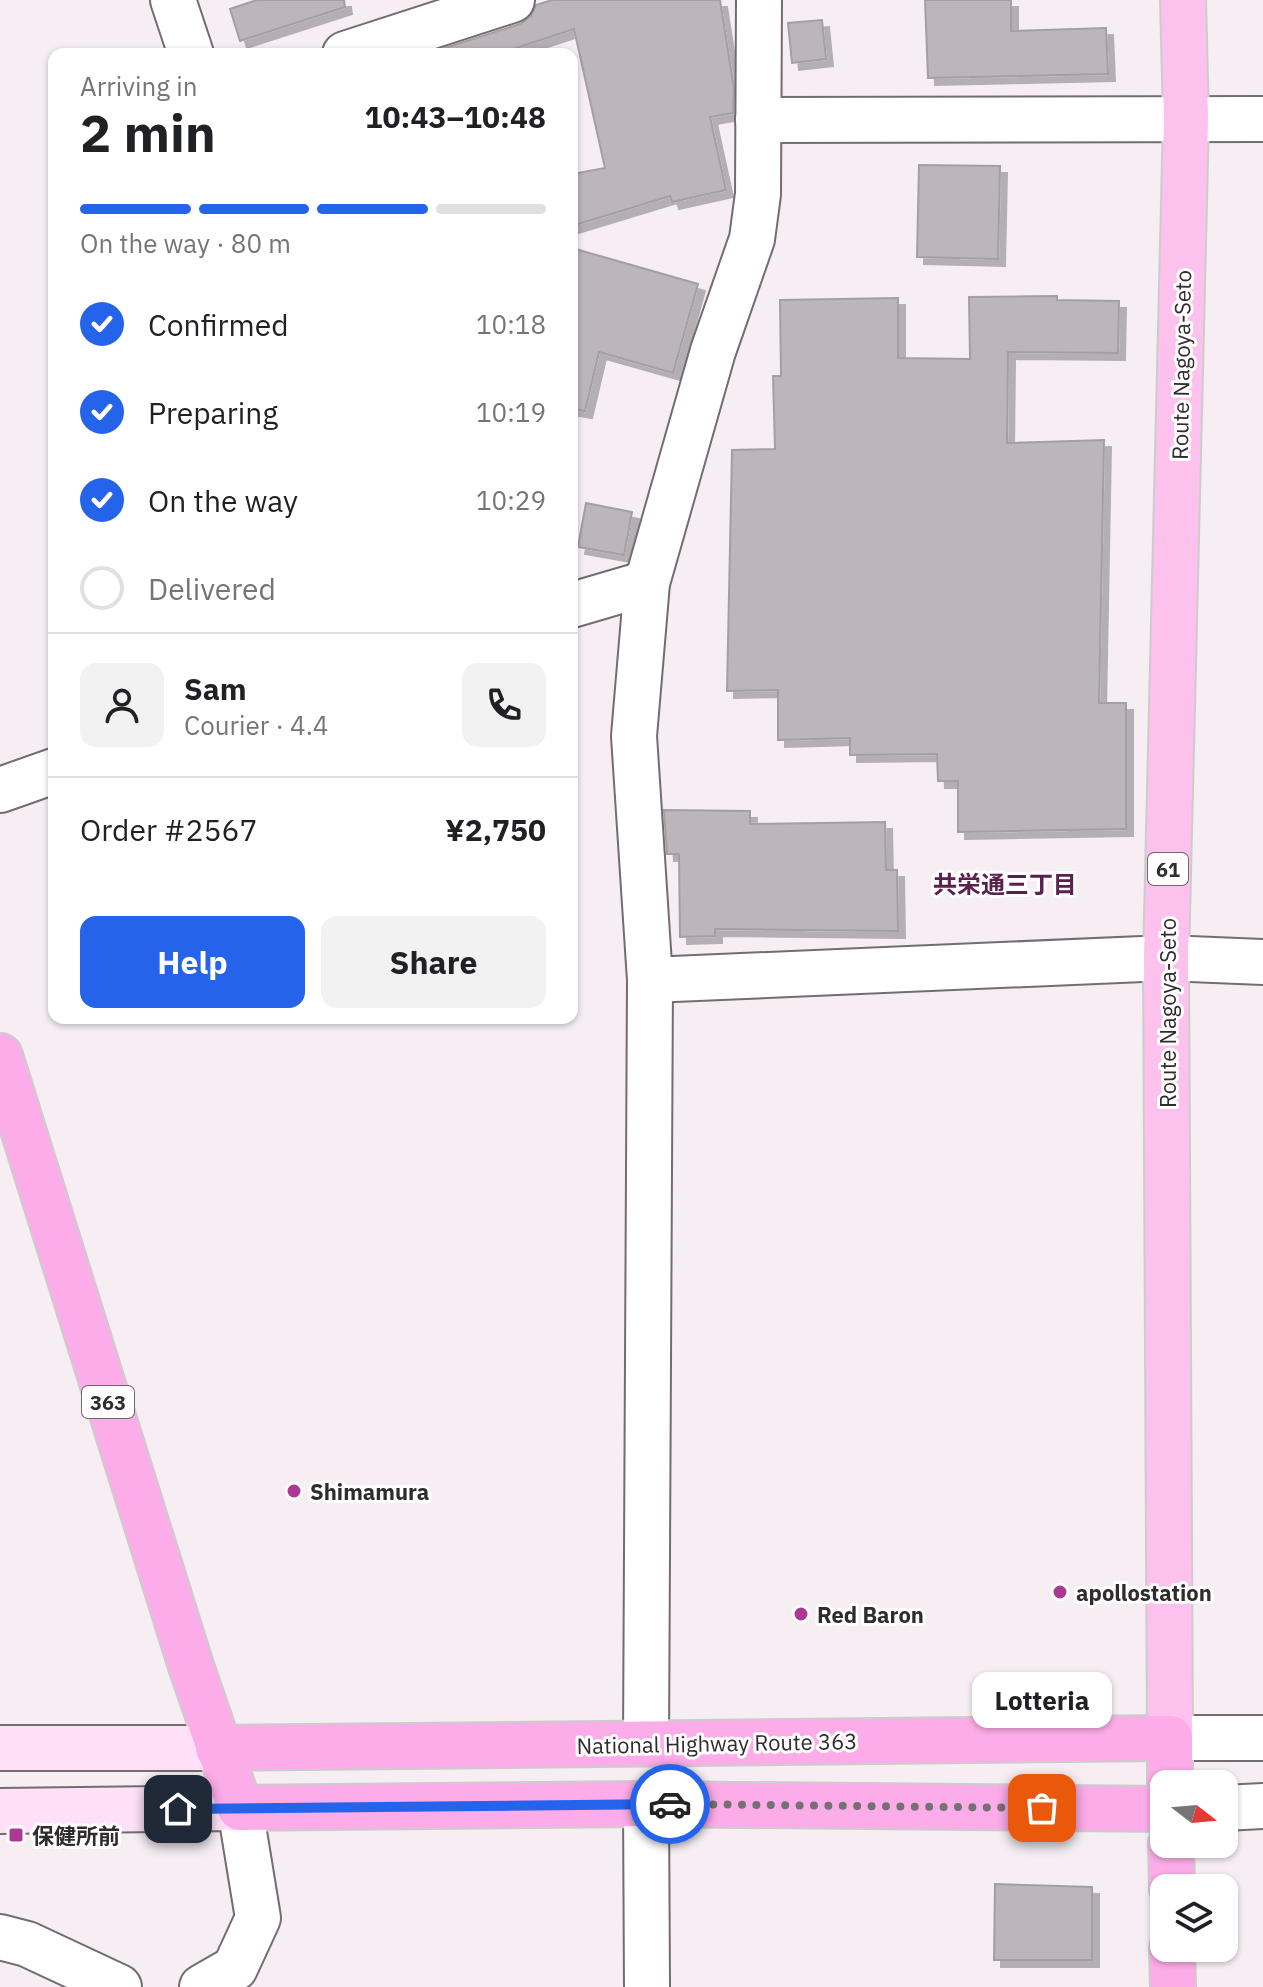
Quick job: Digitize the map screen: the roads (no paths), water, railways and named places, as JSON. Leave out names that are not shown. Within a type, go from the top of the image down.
[{"type":"highway","name":"363","points":[[0,1056],[218,1748],[240,1808]]},
{"type":"highway","name":"National Highway Route 363","points":[[218,1748],[1170,1738]]},
{"type":"highway","points":[[1170,1738],[1170,1770]]},
{"type":"highway","points":[[240,1808],[646,1804],[1150,1809]]},
{"type":"highway","points":[[1172,1962],[1173,1987]]},
{"type":"main road","name":"Route Nagoya-Seto","points":[[1170,1738],[1166,958],[1186,118],[1183,0]]},
{"type":"main road","points":[[0,1748],[218,1748]]},
{"type":"main road","points":[[0,1811],[240,1808]]},
{"type":"street","points":[[173,0],[189,48]]},
{"type":"street","points":[[364,48],[512,0]]},
{"type":"street","points":[[646,1743],[650,980],[634,736],[647,583],[713,351],[752,239],[758,194],[759,0]]},
{"type":"street","points":[[758,120],[1263,119]]},
{"type":"street","points":[[578,603],[647,583]]},
{"type":"street","points":[[0,790],[48,773]]},
{"type":"street","points":[[650,980],[1166,958],[1263,962]]},
{"type":"street","points":[[1170,1738],[1263,1738]]},
{"type":"street","points":[[646,1804],[647,1987]]},
{"type":"street","points":[[1238,1807],[1263,1806]]},
{"type":"street","points":[[202,1987],[235,1968],[258,1918],[240,1808]]},
{"type":"street","points":[[0,1937],[27,1944],[119,1987]]},
{"type":"place","name":"Shimamura","points":[[294,1491]]},
{"type":"place","name":"apollostation","points":[[1060,1592]]},
{"type":"place","name":"Red Baron","points":[[801,1614]]},
{"type":"place","name":"Lotteria","points":[[1042,1808]]},
{"type":"place","name":"保健所前","points":[[16,1835]]},
{"type":"district","name":"共栄通三丁目","points":[[1005,884]]}]
